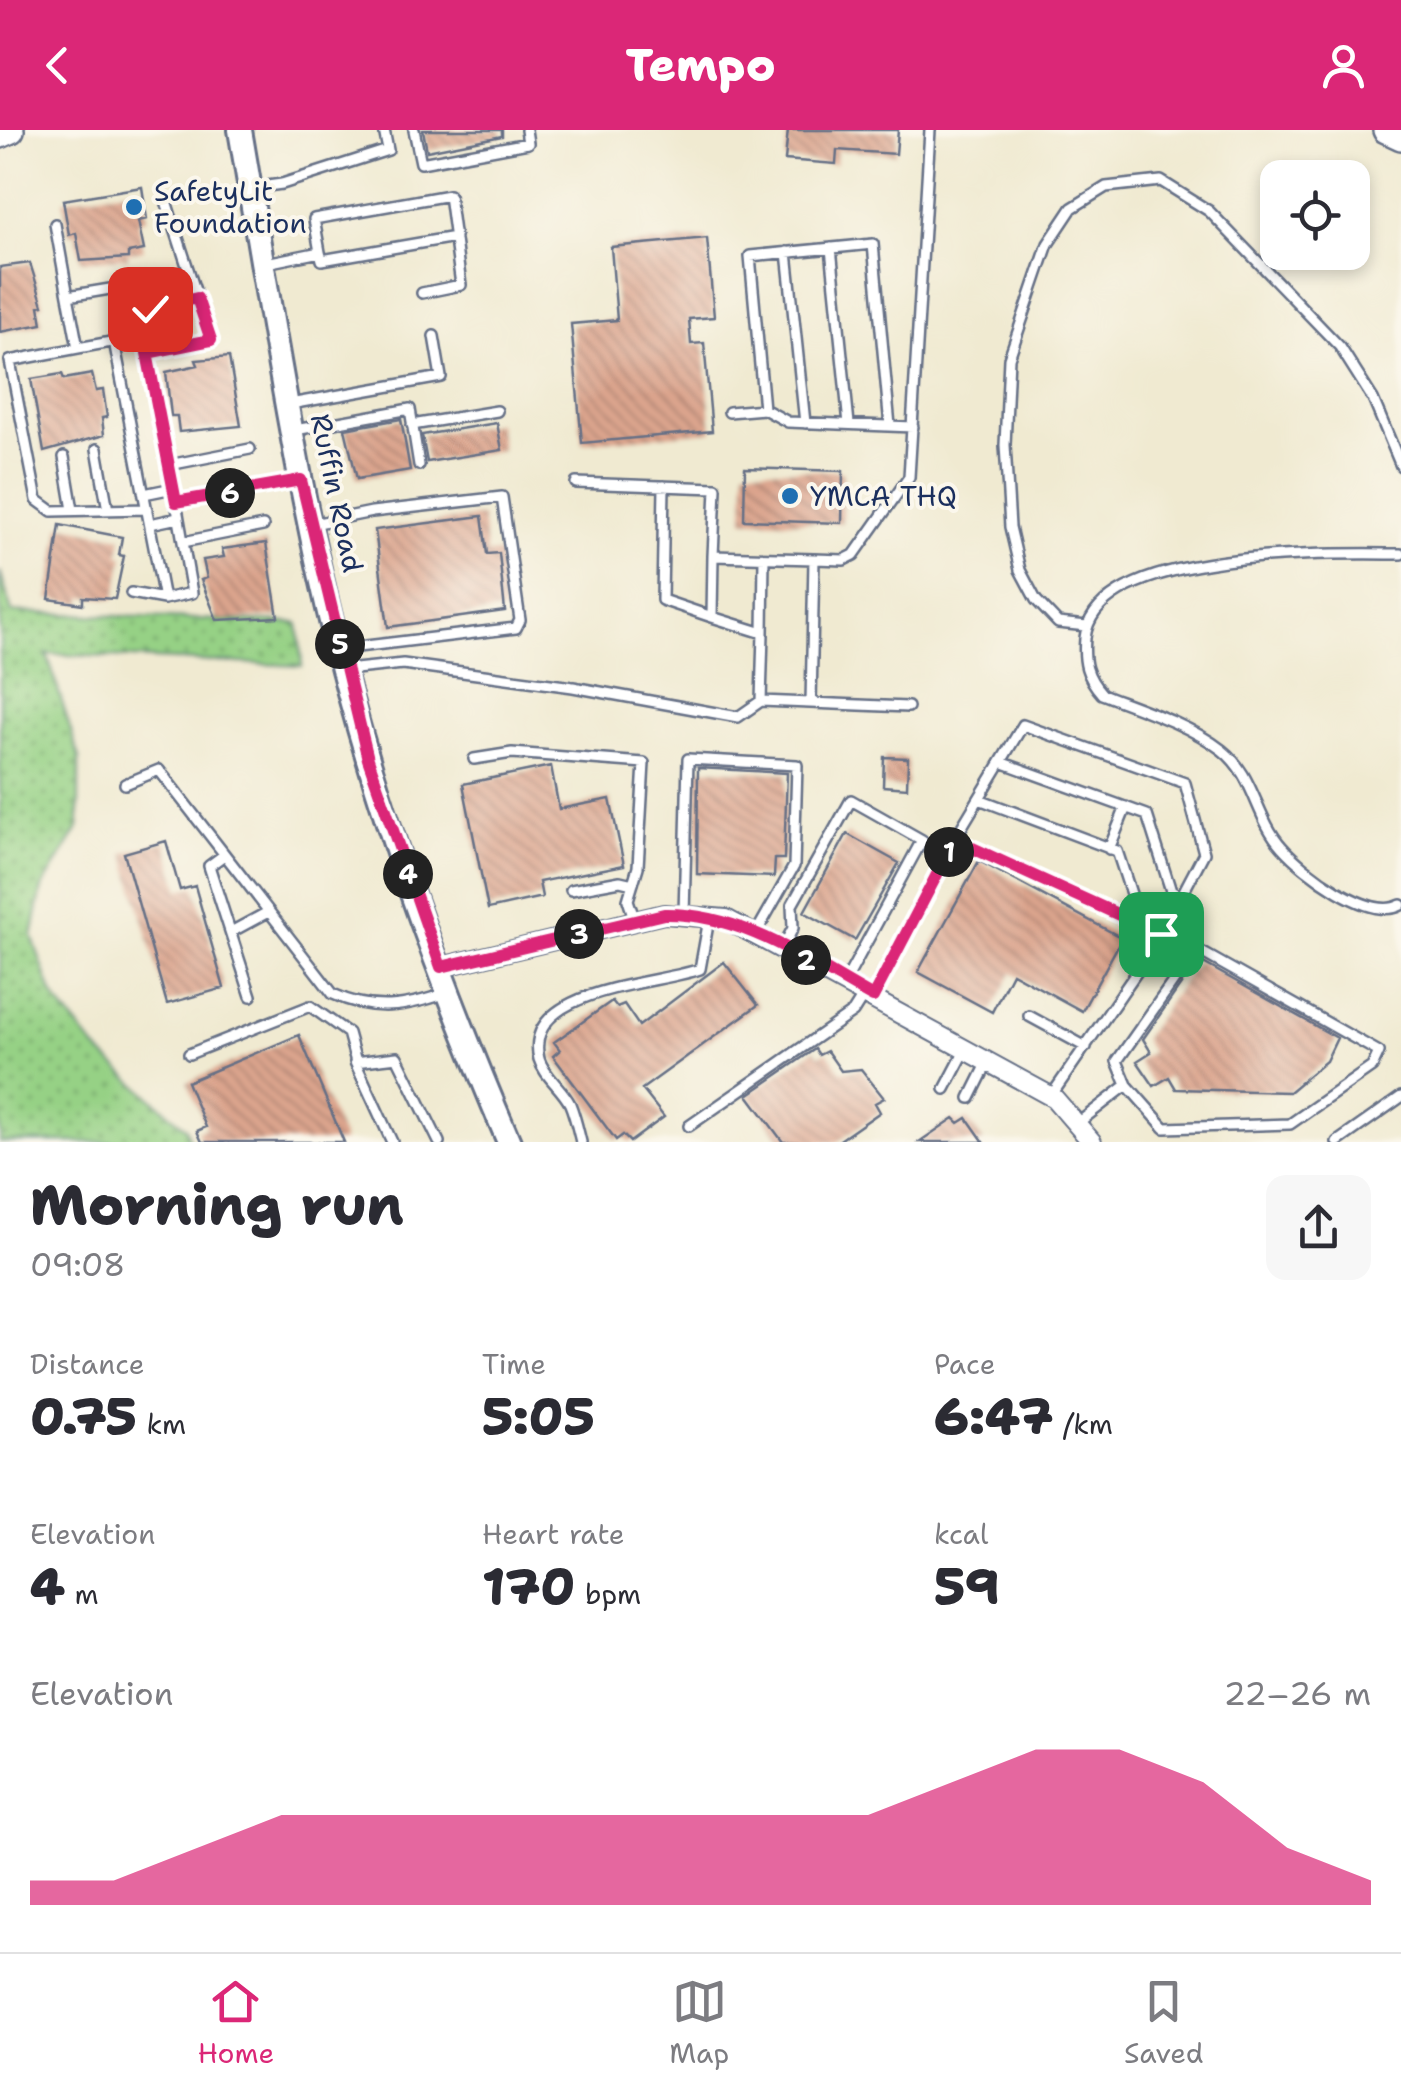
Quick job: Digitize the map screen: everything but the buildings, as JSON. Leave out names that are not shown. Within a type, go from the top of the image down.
[{"type":"main road","points":[[0,135],[11,130]]},
{"type":"main road","name":"Ruffin Road","points":[[240,130],[301,480],[368,759],[450,992],[509,1142]]},
{"type":"main road","points":[[1386,130],[1401,137]]},
{"type":"street","points":[[441,967],[635,921],[684,914],[710,916],[756,932],[1051,1096],[1092,1142]]},
{"type":"lane","points":[[250,189],[282,184],[388,150],[384,130]]},
{"type":"lane","points":[[414,130],[421,162],[528,143],[526,130]]},
{"type":"lane","points":[[714,556],[844,560],[854,554],[909,477],[930,130]]},
{"type":"lane","points":[[1086,626],[1058,622],[1036,600],[1020,570],[1010,526],[1005,445],[1009,358],[1042,259],[1072,208],[1106,187],[1161,181],[1209,211],[1340,346],[1373,399],[1401,466]]},
{"type":"lane","points":[[422,292],[462,285],[449,195],[314,218],[322,260],[455,237]]},
{"type":"lane","points":[[147,353],[211,340],[167,204]]},
{"type":"lane","points":[[55,224],[78,348]]},
{"type":"lane","points":[[764,409],[750,256],[872,244],[890,426]]},
{"type":"lane","points":[[831,248],[849,424]]},
{"type":"lane","points":[[263,264],[320,252]]},
{"type":"lane","points":[[787,252],[804,423]]},
{"type":"lane","points":[[68,296],[178,276]]},
{"type":"lane","points":[[131,593],[164,599],[192,593],[134,285]]},
{"type":"lane","points":[[150,309],[197,298]]},
{"type":"lane","points":[[144,336],[5,362],[37,500],[52,512],[147,509]]},
{"type":"lane","points":[[288,404],[441,377],[434,336]]},
{"type":"lane","points":[[114,341],[164,599]]},
{"type":"lane","points":[[729,412],[764,409],[788,422],[913,427]]},
{"type":"lane","points":[[292,430],[410,410],[418,465]]},
{"type":"lane","points":[[412,425],[497,410]]},
{"type":"lane","points":[[168,466],[250,448]]},
{"type":"lane","points":[[97,449],[108,510]]},
{"type":"lane","points":[[64,457],[73,510]]},
{"type":"lane","points":[[176,502],[301,480]]},
{"type":"lane","points":[[576,483],[716,488],[712,617]]},
{"type":"lane","points":[[664,486],[662,600],[763,633]]},
{"type":"lane","points":[[144,494],[173,488]]},
{"type":"lane","points":[[311,524],[372,512],[502,497],[520,620],[516,628],[344,659]]},
{"type":"lane","points":[[150,524],[178,518]]},
{"type":"lane","points":[[182,542],[264,526]]},
{"type":"lane","points":[[1401,554],[1258,556],[1198,563],[1145,580],[1110,601],[1086,626],[1088,679],[1102,694],[1220,748],[1247,774],[1281,846],[1332,888],[1382,911],[1401,905]]},
{"type":"lane","points":[[761,701],[764,558]]},
{"type":"lane","points":[[811,702],[814,559]]},
{"type":"lane","points":[[344,659],[573,687],[738,718],[761,701],[908,706]]},
{"type":"lane","points":[[689,1126],[853,1012],[869,995],[1024,725],[1184,783],[1204,853],[1161,934],[1051,1096]]},
{"type":"lane","points":[[474,759],[512,754],[644,763],[644,799],[628,900],[635,921]]},
{"type":"lane","points":[[684,914],[688,758],[796,764],[794,866],[756,932]]},
{"type":"lane","points":[[1001,762],[1147,815],[1171,891],[1180,896]]},
{"type":"lane","points":[[124,784],[159,770],[322,984],[343,999],[394,1008],[450,992]]},
{"type":"lane","points":[[782,947],[793,928],[792,905],[851,800],[922,840],[844,982]]},
{"type":"lane","points":[[979,800],[1117,851],[1134,903],[1126,918]]},
{"type":"lane","points":[[1110,849],[1126,808]]},
{"type":"lane","points":[[955,840],[1161,934]]},
{"type":"lane","points":[[224,855],[209,866],[252,996]]},
{"type":"lane","points":[[571,890],[620,881],[633,884]]},
{"type":"lane","points":[[231,932],[268,912]]},
{"type":"lane","points":[[582,1142],[570,1105],[540,1060],[539,1041],[547,1018],[575,1000],[700,968],[710,916]]},
{"type":"lane","points":[[1196,949],[1380,1052],[1372,1066],[1290,1124],[1166,1128],[1127,1085],[1118,1061],[1196,949]]},
{"type":"lane","points":[[189,1054],[310,1006],[348,1033],[356,1062],[392,1142]]},
{"type":"lane","points":[[1029,1016],[1086,1047]]},
{"type":"lane","points":[[945,1089],[966,1049]]},
{"type":"lane","points":[[356,1062],[397,1057],[439,1142]]},
{"type":"lane","points":[[970,1098],[988,1062]]},
{"type":"lane","points":[[1078,1123],[1127,1085]]},
{"type":"lane","points":[[1336,1142],[1401,1097]]},
{"type":"green space","points":[[0,571],[12,612],[298,623],[302,666],[47,654],[79,757],[79,827],[42,888],[32,936],[53,996],[96,1049],[186,1128],[190,1142],[0,1142]]},
{"type":"place","name":"SafetyLit Foundation","points":[[134,207]]},
{"type":"place","name":"YMCA THQ","points":[[790,496]]},
{"type":"route","points":[[150,309],[197,298],[211,340],[147,353],[176,502],[301,480],[368,759],[441,967],[664,914],[697,914],[726,919],[751,930],[873,997],[955,840],[1161,934]]}]
